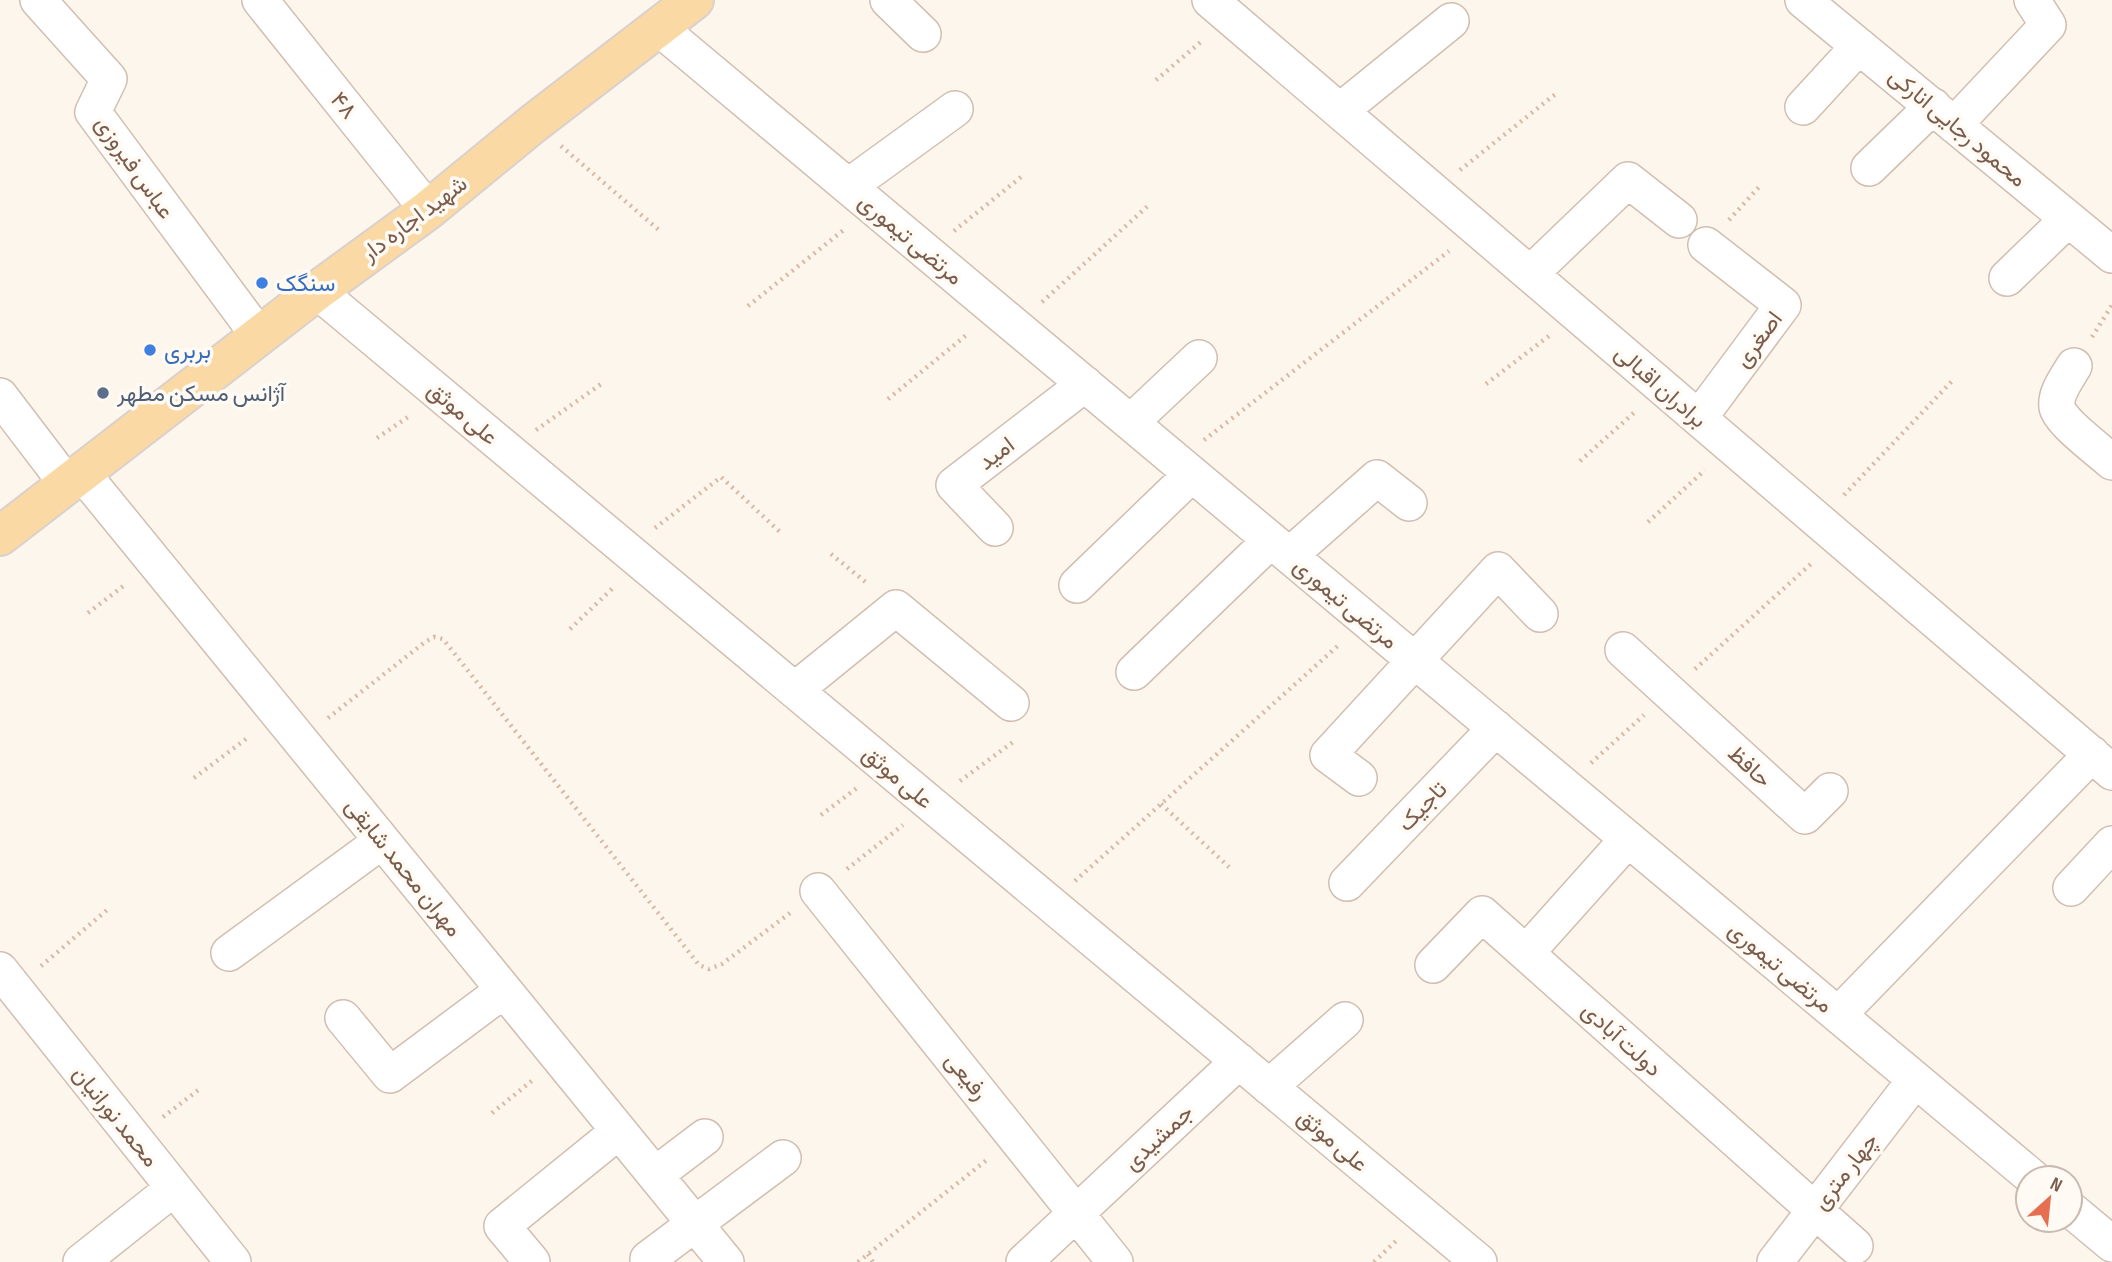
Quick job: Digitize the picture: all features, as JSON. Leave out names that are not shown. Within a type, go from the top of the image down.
[{"type":"main road","name":"شهید اجاره دار","points":[[0,536],[317,291],[428,210],[675,10]]},
{"type":"street","name":"عباس فیروزی","points":[[38,0],[109,79],[93,112],[259,336]]},
{"type":"street","name":"۴۸","points":[[260,0],[428,210]]},
{"type":"street","points":[[888,0],[923,34]]},
{"type":"street","name":"محمود رجایی انارکی","points":[[1803,0],[2068,219],[2110,248]]},
{"type":"street","points":[[1869,167],[1943,116],[2048,25],[2032,0]]},
{"type":"street","name":"برادران اقبالی","points":[[1220,8],[2102,763]]},
{"type":"street","name":"مرتضی تیموری","points":[[675,10],[861,197],[2016,1164]]},
{"type":"street","points":[[1340,111],[1451,22]]},
{"type":"street","points":[[1803,107],[1859,46]]},
{"type":"street","points":[[861,197],[955,109]]},
{"type":"street","points":[[1530,274],[1628,180],[1679,220]]},
{"type":"street","points":[[2007,278],[2068,219]]},
{"type":"street","name":"اصغری","points":[[1699,418],[1783,305],[1706,245]]},
{"type":"street","name":"علی موثق","points":[[317,291],[1479,1262]]},
{"type":"street","points":[[1131,422],[1199,358]]},
{"type":"street","points":[[2074,366],[2059,393],[2057,408],[2063,419],[2112,462]]},
{"type":"street","name":"امید","points":[[995,528],[954,485],[1085,384]]},
{"type":"street","name":"مهران محمد شایقی","points":[[0,396],[74,479],[155,563],[726,1262]]},
{"type":"street","points":[[1077,585],[1184,468]]},
{"type":"street","points":[[1133,672],[1280,547],[1377,478],[1409,503]]},
{"type":"street","points":[[1359,778],[1328,755],[1498,570],[1541,614]]},
{"type":"street","points":[[795,690],[896,608],[1010,703]]},
{"type":"street","points":[[1623,650],[1670,692]]},
{"type":"street","name":"حافظ","points":[[1670,692],[1805,816],[1830,791]]},
{"type":"street","name":"تاجیک","points":[[1347,883],[1496,729]]},
{"type":"street","points":[[1838,1014],[2102,763]]},
{"type":"street","points":[[1526,953],[1628,839]]},
{"type":"street","points":[[229,953],[382,841]]},
{"type":"street","points":[[2071,888],[2112,844]]},
{"type":"street","name":"رفیعی","points":[[818,891],[1115,1262]]},
{"type":"street","name":"دولت آبادی","points":[[1433,965],[1482,914],[1855,1246]]},
{"type":"street","name":"محمد نورانیان","points":[[5,986],[233,1262]]},
{"type":"street","points":[[343,1018],[390,1075],[504,990]]},
{"type":"street","points":[[1269,1087],[1345,1020]]},
{"type":"street","name":"جمشیدی","points":[[1024,1262],[1239,1061]]},
{"type":"street","name":"چهار متری","points":[[1775,1262],[1915,1080]]},
{"type":"street","points":[[531,1262],[502,1226],[619,1131]]},
{"type":"street","points":[[655,1175],[705,1137]]},
{"type":"street","points":[[649,1259],[783,1158]]},
{"type":"street","points":[[81,1262],[174,1188]]},
{"type":"street","points":[[2084,1221],[2112,1244]]},
{"type":"path","points":[[1156,80],[1220,8]]},
{"type":"path","points":[[1433,191],[1558,92]]},
{"type":"path","points":[[534,123],[660,231]]},
{"type":"path","points":[[928,253],[1021,177]]},
{"type":"path","points":[[748,306],[861,197]]},
{"type":"path","points":[[888,399],[1006,318],[1150,204]]},
{"type":"path","points":[[1184,468],[1477,229]]},
{"type":"path","points":[[1486,384],[1578,314]]},
{"type":"path","points":[[1565,786],[1670,692],[1829,530],[1952,381]]},
{"type":"path","points":[[508,451],[604,382]]},
{"type":"path","points":[[1580,461],[1662,386]]},
{"type":"path","points":[[1648,522],[1732,446]]},
{"type":"path","points":[[570,629],[634,556],[721,477],[780,531]]},
{"type":"path","points":[[831,554],[896,608]]},
{"type":"path","points":[[88,613],[155,563]]},
{"type":"path","points":[[1050,904],[1367,620]]},
{"type":"path","points":[[194,778],[289,727],[425,642],[434,637],[443,639],[699,965],[709,969],[722,964],[1013,742]]},
{"type":"path","points":[[821,815],[885,766]]},
{"type":"path","points":[[1161,804],[1229,867]]},
{"type":"path","points":[[5,986],[107,910]]},
{"type":"path","points":[[492,1113],[559,1058]]},
{"type":"path","points":[[134,1139],[201,1088]]},
{"type":"path","points":[[858,1262],[1016,1136]]},
{"type":"path","points":[[868,1254],[873,1262]]},
{"type":"place","name":"سنگک","points":[[262,283]]},
{"type":"place","name":"بربری","points":[[150,350]]},
{"type":"place","name":"آژانس مسکن مطهر","points":[[103,393]]}]
